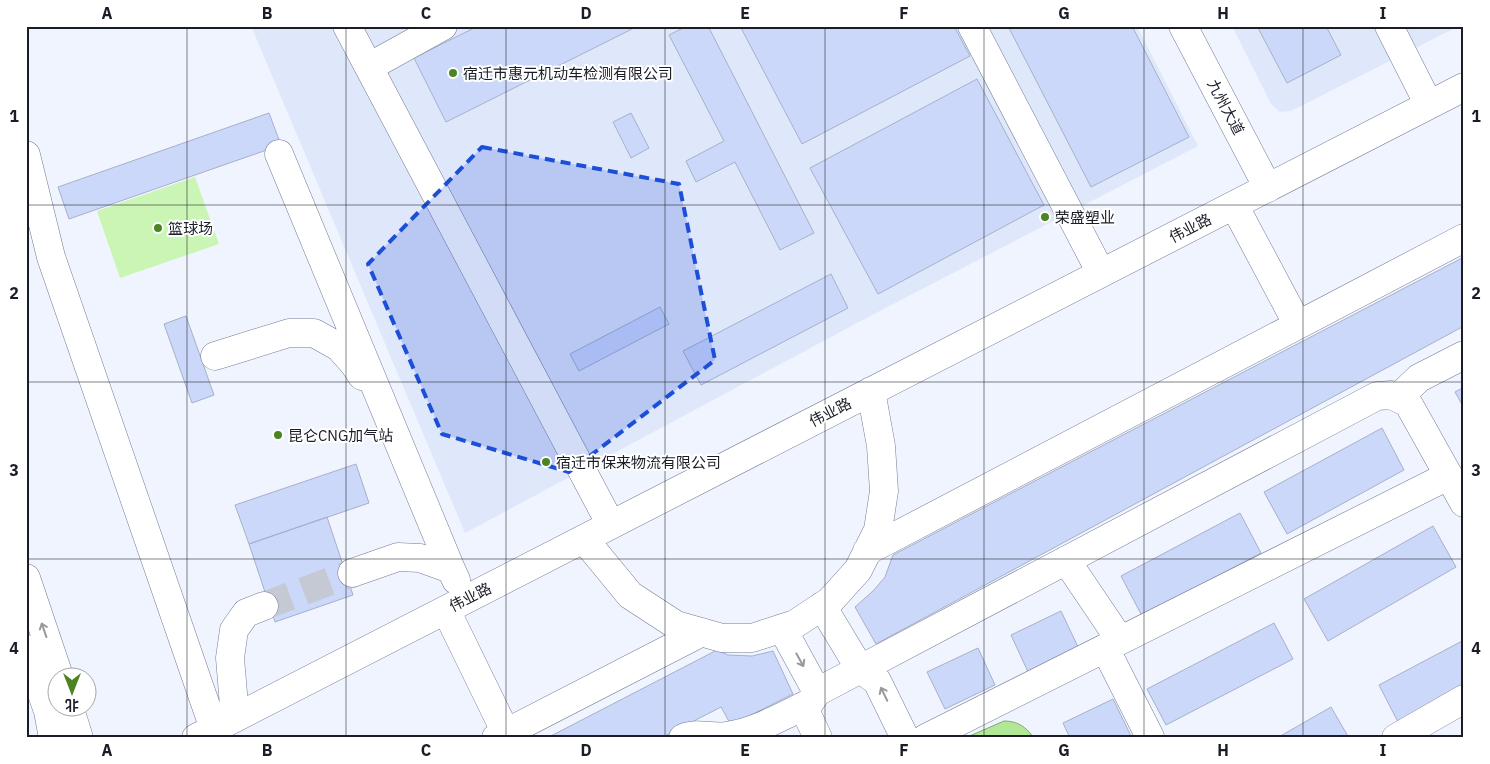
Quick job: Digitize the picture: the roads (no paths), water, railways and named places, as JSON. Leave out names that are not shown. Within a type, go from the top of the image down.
[{"type":"street","points":[[347,26],[612,525]]},
{"type":"street","points":[[369,66],[443,26]]},
{"type":"street","points":[[972,26],[1101,273]]},
{"type":"street","name":"九州大道","points":[[1184,26],[1268,188]]},
{"type":"street","points":[[1388,26],[1429,105]]},
{"type":"street","name":"伟业路","points":[[215,728],[1464,87]]},
{"type":"street","points":[[279,154],[451,569],[455,605],[501,735],[702,632]]},
{"type":"street","points":[[26,155],[51,257],[215,728]]},
{"type":"street","points":[[1234,205],[1298,325]]},
{"type":"street","points":[[867,551],[1464,238]]},
{"type":"street","points":[[215,356],[289,333],[314,333],[339,347],[354,364],[386,413]]},
{"type":"street","points":[[1398,398],[1419,378],[1464,355]]},
{"type":"street","points":[[584,538],[630,596],[676,625],[722,638],[752,638],[794,624],[830,601],[858,570],[878,530],[884,490],[881,446],[871,391]]},
{"type":"street","points":[[684,738],[705,735],[724,736],[746,731],[813,698],[860,669],[1377,396],[1391,394],[1408,403],[1458,487],[1112,644],[926,738]]},
{"type":"street","points":[[352,573],[398,557],[420,558],[451,569]]},
{"type":"street","points":[[1066,560],[1112,644],[1150,737]]},
{"type":"street","points":[[26,578],[56,666]]},
{"type":"street","points":[[215,728],[234,630],[246,612],[264,606]]},
{"type":"street","points":[[822,606],[860,669],[877,681],[906,738]]},
{"type":"street","points":[[782,628],[813,698]]},
{"type":"street","points":[[26,649],[48,711],[54,738]]},
{"type":"street","points":[[813,698],[804,710],[818,738]]},
{"type":"street","points":[[1396,738],[1464,699]]},
{"type":"street","points":[[72,716],[79,738]]},
{"type":"tunnel","points":[[264,606],[352,573]]},
{"type":"place","name":"宿迁市惠元机动车检测有限公司","points":[[453,73]]},
{"type":"place","name":"荣盛塑业","points":[[1045,217]]},
{"type":"place","name":"篮球场","points":[[158,228]]},
{"type":"place","name":"昆仑CNG加气站","points":[[278,435]]},
{"type":"place","name":"宿迁市保来物流有限公司","points":[[546,462]]}]
